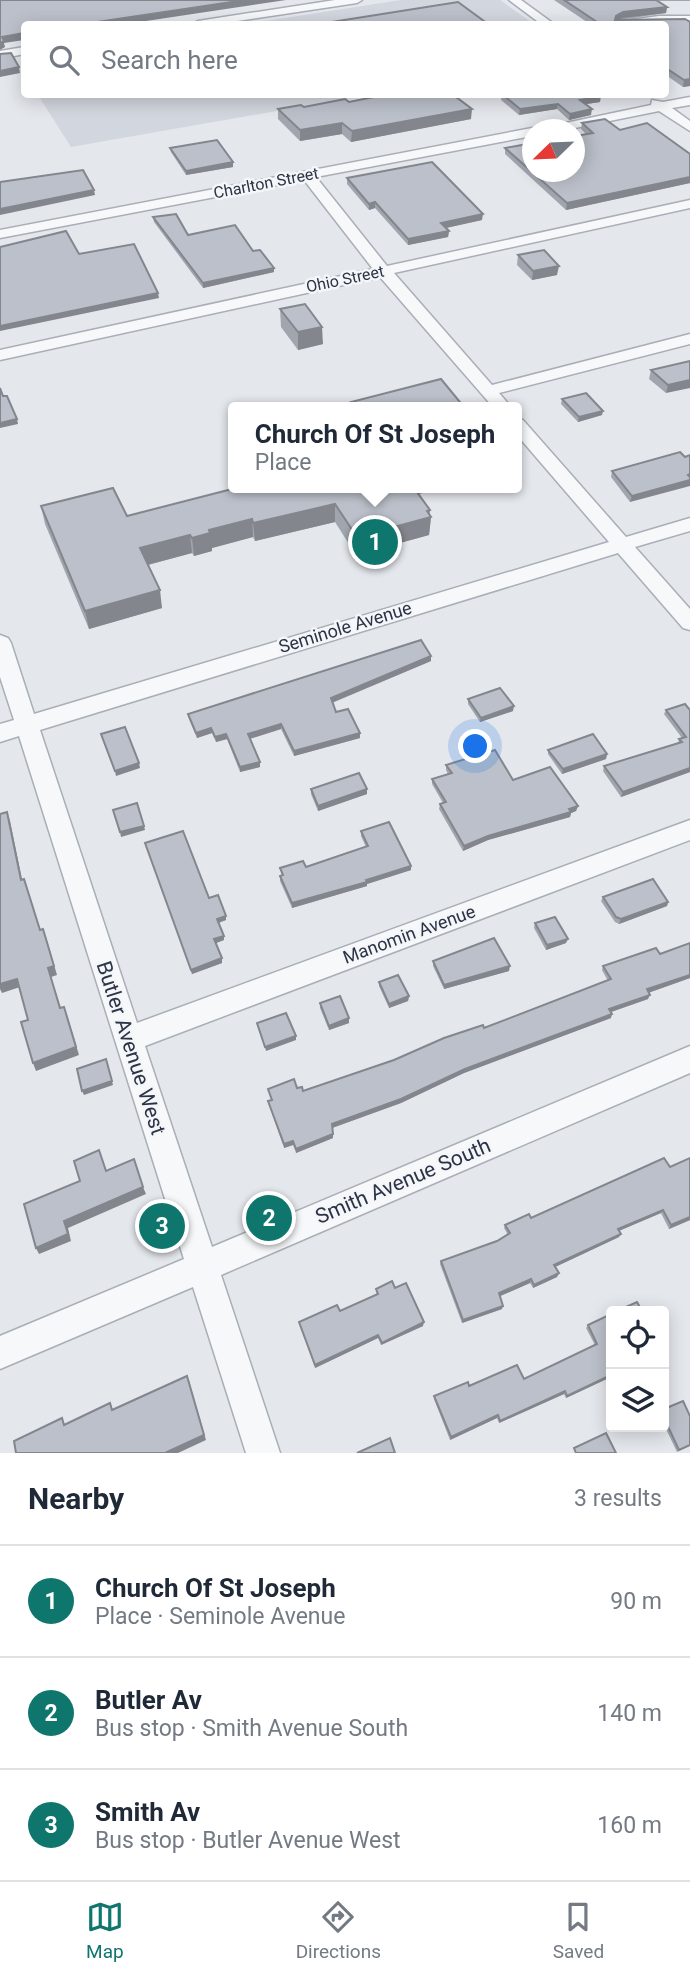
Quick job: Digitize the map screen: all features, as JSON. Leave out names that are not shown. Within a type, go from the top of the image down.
[{"type":"street","points":[[218,21],[357,0]]},
{"type":"street","points":[[514,0],[544,21]]},
{"type":"street","points":[[644,21],[690,19]]},
{"type":"street","points":[[0,55],[21,52]]},
{"type":"street","points":[[651,98],[690,127]]},
{"type":"street","points":[[585,122],[690,101]]},
{"type":"street","name":"Charlton Street","points":[[0,234],[522,134]]},
{"type":"street","points":[[308,176],[383,271],[497,402]]},
{"type":"street","name":"Ohio Street","points":[[0,355],[690,204]]},
{"type":"street","points":[[487,391],[690,339]]},
{"type":"street","points":[[522,430],[690,623]]},
{"type":"street","name":"Seminole Avenue","points":[[0,733],[690,524]]},
{"type":"street","name":"Butler Avenue West","points":[[0,642],[263,1453]]},
{"type":"street","name":"Manomin Avenue","points":[[128,1039],[690,830]]},
{"type":"street","name":"Smith Avenue South","points":[[0,1353],[690,1059]]},
{"type":"shaded area","points":[[401,0],[500,0],[530,21],[265,21]]},
{"type":"shaded area","points":[[40,98],[351,98],[71,147]]},
{"type":"building","points":[[0,0],[245,0],[104,21],[21,21],[21,34],[2,37],[4,41],[0,43]]},
{"type":"building","points":[[564,0],[656,0],[667,7],[623,12],[616,16],[615,20],[685,19],[690,22],[690,79],[684,80],[669,70],[669,21],[596,21]]},
{"type":"building","points":[[458,2],[484,21],[338,21]]},
{"type":"building","points":[[11,53],[19,67],[0,71],[0,54]]},
{"type":"building","points":[[369,98],[457,98],[472,109],[352,131],[342,123],[300,130],[278,109],[345,99],[349,102]]},
{"type":"building","points":[[507,98],[590,98],[580,100],[592,109],[570,114],[558,104],[520,109]]},
{"type":"building","points":[[605,119],[620,130],[647,123],[690,154],[690,177],[567,203],[543,182],[585,182],[585,134],[593,133],[585,122]]},
{"type":"building","points":[[217,140],[233,162],[186,171],[170,148]]},
{"type":"building","points":[[522,145],[522,163],[505,148]]},
{"type":"building","points":[[432,162],[483,214],[441,223],[449,231],[408,239],[375,202],[369,204],[347,178]]},
{"type":"building","points":[[83,170],[94,190],[0,209],[0,182]]},
{"type":"building","points":[[176,214],[188,235],[235,225],[253,251],[260,250],[274,268],[203,283],[153,217]]},
{"type":"building","points":[[66,231],[79,254],[134,244],[158,293],[0,326],[0,247]]},
{"type":"building","points":[[544,250],[559,266],[533,271],[518,255]]},
{"type":"building","points":[[305,304],[322,327],[298,332],[280,309]]},
{"type":"building","points":[[690,361],[690,380],[668,385],[651,370]]},
{"type":"building","points":[[441,379],[460,402],[351,402]]},
{"type":"building","points":[[0,388],[3,396],[7,396],[17,419],[0,423]]},
{"type":"building","points":[[586,393],[603,411],[579,417],[562,399]]},
{"type":"building","points":[[680,452],[685,457],[690,455],[690,480],[632,496],[612,471]]},
{"type":"building","points":[[113,488],[127,516],[228,490],[228,493],[418,493],[430,510],[427,511],[431,517],[357,537],[335,504],[253,523],[252,519],[209,530],[210,533],[192,538],[190,535],[140,548],[160,590],[85,611],[41,506]]},
{"type":"building","points":[[421,640],[431,656],[331,698],[336,712],[348,709],[360,733],[294,751],[281,724],[248,734],[260,762],[240,767],[226,734],[215,737],[211,728],[196,733],[188,714]]},
{"type":"building","points":[[500,688],[514,706],[481,718],[468,699]]},
{"type":"building","points":[[685,704],[690,710],[690,768],[623,792],[604,766],[682,742],[679,739],[686,737],[666,710]]},
{"type":"building","points":[[125,727],[139,763],[115,771],[101,734]]},
{"type":"building","points":[[593,734],[607,754],[563,769],[548,750]]},
{"type":"building","points":[[495,750],[513,780],[550,767],[578,806],[569,809],[571,812],[488,836],[464,846],[440,804],[446,802],[432,779],[452,773],[446,765]]},
{"type":"building","points":[[359,773],[367,789],[318,806],[311,789]]},
{"type":"building","points":[[137,803],[144,826],[120,832],[113,810]]},
{"type":"building","points":[[7,812],[21,880],[24,879],[40,930],[43,929],[54,966],[48,968],[76,1047],[33,1063],[21,1022],[28,1020],[17,979],[0,984],[0,814]]},
{"type":"building","points":[[389,822],[411,866],[366,880],[367,882],[292,903],[280,876],[283,875],[280,868],[303,861],[306,867],[368,846],[361,831]]},
{"type":"building","points":[[183,831],[209,898],[218,895],[226,916],[217,919],[224,936],[214,939],[222,958],[191,970],[145,843]]},
{"type":"building","points":[[653,879],[668,902],[621,919],[616,917],[603,897]]},
{"type":"building","points":[[555,917],[568,939],[547,945],[535,923]]},
{"type":"building","points":[[494,938],[510,966],[444,985],[433,961]]},
{"type":"building","points":[[690,943],[690,975],[647,989],[650,995],[609,1009],[612,1014],[465,1069],[401,1099],[332,1124],[333,1134],[296,1149],[293,1141],[284,1144],[268,1101],[272,1100],[268,1089],[294,1079],[297,1088],[302,1087],[303,1091],[394,1060],[444,1038],[483,1025],[484,1028],[611,979],[603,966],[656,948],[660,954]]},
{"type":"building","points":[[398,975],[409,996],[389,1004],[379,982]]},
{"type":"building","points":[[340,996],[349,1018],[329,1026],[320,1003]]},
{"type":"building","points":[[286,1013],[296,1036],[265,1047],[257,1023]]},
{"type":"building","points":[[106,1059],[112,1081],[82,1091],[77,1069]]},
{"type":"building","points":[[99,1150],[106,1171],[134,1159],[143,1187],[64,1221],[68,1234],[36,1248],[24,1204],[80,1181],[74,1161]]},
{"type":"building","points":[[664,1158],[670,1167],[690,1158],[690,1217],[671,1225],[663,1210],[618,1229],[621,1234],[554,1265],[559,1273],[534,1285],[531,1279],[499,1293],[503,1306],[463,1320],[441,1261],[497,1241],[510,1233],[505,1225],[529,1214],[531,1218]]},
{"type":"building","points":[[392,1281],[395,1288],[406,1283],[424,1322],[382,1343],[378,1335],[315,1365],[299,1322],[337,1305],[340,1311],[378,1294],[376,1289]]},
{"type":"building","points":[[606,1316],[606,1377],[567,1396],[565,1391],[500,1421],[498,1415],[451,1437],[434,1396],[468,1382],[469,1386],[517,1365],[524,1379],[597,1344],[588,1325]]},
{"type":"building","points":[[187,1376],[204,1435],[165,1453],[16,1453],[14,1441],[62,1418],[64,1425],[110,1403],[112,1410]]},
{"type":"building","points":[[683,1401],[690,1416],[690,1445],[679,1450],[669,1429],[669,1407]]},
{"type":"building","points":[[606,1433],[616,1453],[576,1453],[574,1448]]},
{"type":"building","points":[[390,1438],[395,1453],[357,1453]]},
{"type":"place","name":"Church Of St Joseph","points":[[375,542]]},
{"type":"place","name":"Butler Av","points":[[269,1218]]},
{"type":"place","name":"Smith Av","points":[[162,1226]]}]
